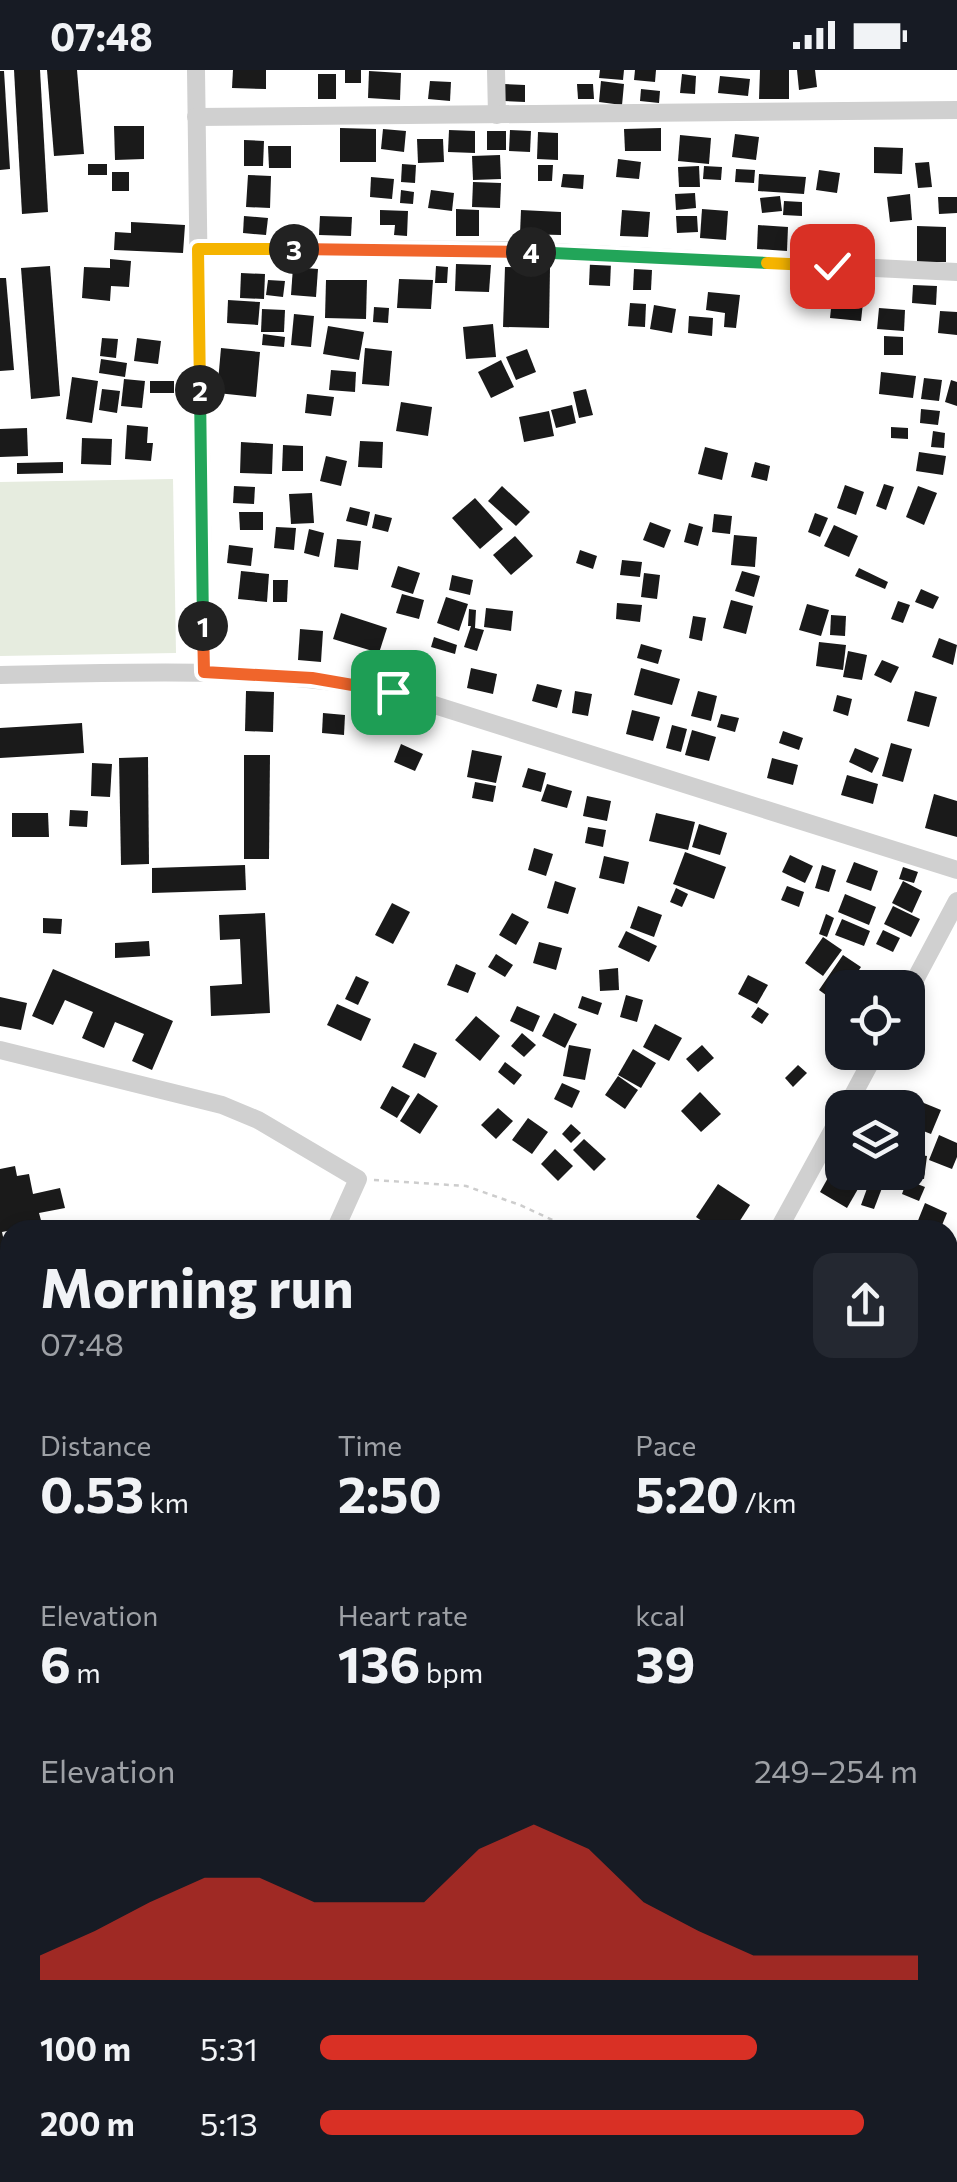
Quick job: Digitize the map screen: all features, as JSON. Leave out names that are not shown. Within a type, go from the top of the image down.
[{"type":"street","points":[[196,70],[204,672]]},
{"type":"street","points":[[496,70],[497,116]]},
{"type":"street","points":[[196,118],[957,110]]},
{"type":"street","points":[[198,249],[495,250],[957,272]]},
{"type":"street","points":[[0,675],[204,672],[312,678],[393,692],[957,870]]},
{"type":"street","points":[[920,970],[957,901]]},
{"type":"street","points":[[0,1050],[222,1105],[258,1120],[358,1179],[340,1220]]},
{"type":"street","points":[[784,1220],[825,1145]]},
{"type":"path","points":[[358,1179],[466,1186],[552,1220]]},
{"type":"shaded area","points":[[173,479],[176,653],[0,656],[0,482]]},
{"type":"building","points":[[14,70],[40,70],[48,212],[22,214]]},
{"type":"building","points":[[47,70],[77,70],[84,154],[54,156]]},
{"type":"building","points":[[233,70],[266,70],[266,89],[232,88]]},
{"type":"building","points":[[345,70],[361,70],[361,83],[345,83]]},
{"type":"building","points":[[600,70],[624,70],[623,80],[599,78]]},
{"type":"building","points":[[635,70],[656,70],[655,82],[634,80]]},
{"type":"building","points":[[760,70],[789,70],[789,99],[759,99]]},
{"type":"building","points":[[797,70],[815,70],[817,87],[799,90]]},
{"type":"building","points":[[0,71],[4,71],[10,169],[0,170]]},
{"type":"building","points":[[369,71],[401,73],[400,100],[368,98]]},
{"type":"building","points":[[318,74],[336,74],[336,99],[318,99]]},
{"type":"building","points":[[682,74],[696,76],[695,94],[680,93]]},
{"type":"building","points":[[720,76],[750,79],[748,96],[718,93]]},
{"type":"building","points":[[430,81],[451,82],[450,101],[428,99]]},
{"type":"building","points":[[601,81],[624,84],[622,105],[599,102]]},
{"type":"building","points":[[504,84],[525,85],[525,102],[504,101]]},
{"type":"building","points":[[577,84],[593,84],[594,99],[578,99]]},
{"type":"building","points":[[641,89],[660,91],[659,103],[640,101]]},
{"type":"building","points":[[114,126],[144,126],[144,159],[115,160]]},
{"type":"building","points":[[340,128],[376,129],[376,162],[340,162]]},
{"type":"building","points":[[661,128],[661,151],[625,151],[624,129]]},
{"type":"building","points":[[383,129],[406,131],[404,152],[381,149]]},
{"type":"building","points":[[449,130],[475,131],[475,153],[448,152]]},
{"type":"building","points":[[510,130],[531,131],[530,152],[509,151]]},
{"type":"building","points":[[487,131],[506,131],[506,150],[487,150]]},
{"type":"building","points":[[538,132],[558,133],[558,160],[537,159]]},
{"type":"building","points":[[735,134],[759,137],[756,160],[732,157]]},
{"type":"building","points":[[680,135],[711,138],[709,164],[678,161]]},
{"type":"building","points":[[417,139],[443,139],[444,162],[418,163]]},
{"type":"building","points":[[244,140],[264,141],[263,166],[244,166]]},
{"type":"building","points":[[268,146],[291,146],[291,168],[269,168]]},
{"type":"building","points":[[874,147],[903,148],[902,174],[874,173]]},
{"type":"building","points":[[500,155],[501,179],[473,180],[472,156]]},
{"type":"building","points":[[618,159],[641,162],[639,179],[616,177]]},
{"type":"building","points":[[929,162],[932,187],[918,188],[915,163]]},
{"type":"building","points":[[88,164],[107,164],[107,175],[88,175]]},
{"type":"building","points":[[402,164],[416,165],[415,183],[401,182]]},
{"type":"building","points":[[538,165],[553,165],[552,181],[538,181]]},
{"type":"building","points":[[699,166],[700,187],[679,187],[678,167]]},
{"type":"building","points":[[704,166],[722,167],[721,180],[703,179]]},
{"type":"building","points":[[736,169],[755,170],[754,183],[735,182]]},
{"type":"building","points":[[819,170],[840,173],[837,193],[816,190]]},
{"type":"building","points":[[112,172],[129,172],[129,191],[112,191]]},
{"type":"building","points":[[563,174],[584,175],[583,189],[561,187]]},
{"type":"building","points":[[759,174],[806,177],[804,194],[758,191]]},
{"type":"building","points":[[248,175],[271,176],[270,208],[246,207]]},
{"type":"building","points":[[371,177],[394,179],[392,199],[370,197]]},
{"type":"building","points":[[473,182],[501,183],[500,208],[472,207]]},
{"type":"building","points":[[401,190],[414,192],[413,204],[400,203]]},
{"type":"building","points":[[431,190],[454,193],[452,211],[428,208]]},
{"type":"building","points":[[695,193],[696,208],[676,210],[675,194]]},
{"type":"building","points":[[910,194],[912,220],[890,222],[887,197]]},
{"type":"building","points":[[780,196],[782,211],[762,213],[760,198]]},
{"type":"building","points":[[938,197],[957,197],[957,213],[939,214]]},
{"type":"building","points":[[784,201],[802,202],[802,216],[783,215]]},
{"type":"building","points":[[456,209],[479,210],[479,236],[456,236]]},
{"type":"building","points":[[702,209],[728,211],[726,240],[700,238]]},
{"type":"building","points":[[380,210],[408,211],[407,236],[394,235],[395,225],[380,225]]},
{"type":"building","points":[[521,210],[561,212],[561,235],[520,234]]},
{"type":"building","points":[[622,210],[650,212],[648,237],[620,236]]},
{"type":"building","points":[[244,216],[268,218],[266,235],[243,233]]},
{"type":"building","points":[[320,216],[352,217],[351,236],[319,235]]},
{"type":"building","points":[[676,216],[697,216],[698,232],[677,233]]},
{"type":"building","points":[[131,222],[185,225],[183,253],[114,250],[115,232],[131,233]]},
{"type":"building","points":[[758,225],[788,227],[787,251],[757,249]]},
{"type":"building","points":[[917,226],[946,227],[946,262],[917,262]]},
{"type":"building","points":[[818,228],[838,228],[837,247],[818,246]]},
{"type":"building","points":[[862,231],[864,248],[841,251],[838,234]]},
{"type":"building","points":[[110,259],[131,261],[129,287],[111,286],[110,301],[82,298],[84,267],[110,268]]},
{"type":"building","points":[[590,262],[611,263],[610,286],[589,285]]},
{"type":"building","points":[[456,264],[491,265],[489,292],[455,291]]},
{"type":"building","points":[[50,266],[60,396],[31,399],[21,268]]},
{"type":"building","points":[[436,266],[448,267],[447,283],[435,283]]},
{"type":"building","points":[[293,267],[318,269],[316,297],[291,295]]},
{"type":"building","points":[[505,267],[550,268],[549,328],[503,327]]},
{"type":"building","points":[[634,269],[652,270],[651,290],[633,290]]},
{"type":"building","points":[[241,273],[265,274],[264,299],[240,298]]},
{"type":"building","points":[[0,278],[6,278],[14,370],[0,371]]},
{"type":"building","points":[[399,279],[433,280],[431,309],[397,308]]},
{"type":"building","points":[[268,280],[285,281],[283,297],[266,295]]},
{"type":"building","points":[[326,280],[367,280],[366,319],[325,318]]},
{"type":"building","points":[[913,285],[937,286],[936,305],[912,303]]},
{"type":"building","points":[[833,289],[864,293],[861,321],[830,318]]},
{"type":"building","points":[[708,292],[740,295],[736,328],[724,327],[725,313],[706,310]]},
{"type":"building","points":[[228,300],[260,302],[258,325],[227,323]]},
{"type":"building","points":[[630,303],[646,304],[645,327],[628,326]]},
{"type":"building","points":[[654,305],[676,309],[672,333],[650,329]]},
{"type":"building","points":[[374,307],[389,308],[388,323],[373,322]]},
{"type":"building","points":[[879,308],[905,310],[904,331],[877,329]]},
{"type":"building","points":[[262,309],[285,310],[284,332],[261,332]]},
{"type":"building","points":[[940,311],[957,312],[957,335],[938,333]]},
{"type":"building","points":[[294,314],[314,316],[311,347],[291,345]]},
{"type":"building","points":[[689,316],[713,318],[712,336],[688,333]]},
{"type":"building","points":[[493,324],[496,357],[466,359],[463,327]]},
{"type":"building","points":[[328,326],[364,332],[359,360],[323,354]]},
{"type":"building","points":[[263,334],[285,337],[284,347],[262,345]]},
{"type":"building","points":[[884,336],[903,337],[903,355],[884,355]]},
{"type":"building","points":[[102,338],[118,339],[116,358],[100,356]]},
{"type":"building","points":[[137,338],[161,341],[158,364],[134,361]]},
{"type":"building","points":[[221,348],[260,352],[256,397],[217,393]]},
{"type":"building","points":[[365,348],[392,351],[389,386],[362,384]]},
{"type":"building","points":[[527,349],[536,372],[516,380],[506,357]]},
{"type":"building","points":[[101,359],[127,363],[125,377],[99,373]]},
{"type":"building","points":[[501,360],[514,387],[491,398],[478,372]]},
{"type":"building","points":[[331,370],[356,372],[355,392],[329,390]]},
{"type":"building","points":[[881,372],[916,376],[913,398],[879,394]]},
{"type":"building","points":[[72,377],[98,381],[92,423],[66,419]]},
{"type":"building","points":[[924,378],[942,380],[939,401],[921,399]]},
{"type":"building","points":[[124,379],[145,381],[142,408],[121,406]]},
{"type":"building","points":[[951,380],[957,382],[957,406],[945,402]]},
{"type":"building","points":[[150,381],[174,381],[174,393],[150,393]]},
{"type":"building","points":[[102,389],[120,391],[117,413],[99,410]]},
{"type":"building","points":[[586,389],[593,415],[579,418],[573,392]]},
{"type":"building","points":[[307,394],[334,397],[331,416],[305,413]]},
{"type":"building","points":[[401,402],[432,407],[428,436],[396,431]]},
{"type":"building","points":[[572,405],[576,423],[556,428],[551,410]]},
{"type":"building","points":[[921,409],[940,411],[938,425],[920,423]]},
{"type":"building","points":[[549,411],[554,436],[524,442],[519,417]]},
{"type":"building","points":[[127,425],[148,427],[147,443],[153,443],[151,461],[125,459]]},
{"type":"building","points":[[891,427],[908,428],[908,439],[891,438]]},
{"type":"building","points":[[27,428],[28,456],[0,457],[0,429]]},
{"type":"building","points":[[933,431],[945,433],[944,448],[931,447]]},
{"type":"building","points":[[82,438],[112,439],[111,465],[81,464]]},
{"type":"building","points":[[360,441],[383,442],[382,468],[358,467]]},
{"type":"building","points":[[241,442],[273,444],[272,474],[240,473]]},
{"type":"building","points":[[283,445],[303,446],[303,471],[282,471]]},
{"type":"building","points":[[705,447],[728,453],[722,480],[698,474]]},
{"type":"building","points":[[919,452],[946,456],[943,475],[916,471]]},
{"type":"building","points":[[326,456],[347,461],[341,486],[320,481]]},
{"type":"building","points":[[63,462],[63,473],[17,474],[17,463]]},
{"type":"building","points":[[755,462],[770,466],[767,481],[751,477]]},
{"type":"building","points":[[884,484],[894,487],[886,510],[876,506]]},
{"type":"building","points":[[845,485],[864,492],[856,515],[837,508]]},
{"type":"building","points":[[234,486],[255,487],[254,504],[233,503]]},
{"type":"building","points":[[502,486],[530,512],[516,526],[488,501]]},
{"type":"building","points":[[918,486],[937,493],[924,525],[906,517]]},
{"type":"building","points":[[312,493],[314,523],[291,524],[289,494]]},
{"type":"building","points":[[475,498],[503,529],[480,549],[452,518]]},
{"type":"building","points":[[350,507],[370,512],[367,526],[346,521]]},
{"type":"building","points":[[239,512],[263,512],[263,530],[240,530]]},
{"type":"building","points":[[815,513],[828,518],[820,537],[808,532]]},
{"type":"building","points":[[375,514],[392,518],[388,532],[372,528]]},
{"type":"building","points":[[714,514],[732,516],[730,534],[712,532]]},
{"type":"building","points":[[650,522],[671,530],[664,548],[643,540]]},
{"type":"building","points":[[689,523],[703,527],[698,546],[684,542]]},
{"type":"building","points":[[834,525],[858,536],[849,557],[824,546]]},
{"type":"building","points":[[276,527],[296,528],[294,550],[274,548]]},
{"type":"building","points":[[309,529],[324,533],[319,557],[304,553]]},
{"type":"building","points":[[734,535],[757,537],[755,567],[731,565]]},
{"type":"building","points":[[515,536],[533,556],[511,575],[493,555]]},
{"type":"building","points":[[337,539],[361,541],[358,570],[334,567]]},
{"type":"building","points":[[229,545],[253,548],[251,566],[227,563]]},
{"type":"building","points":[[580,550],[597,556],[593,569],[576,563]]},
{"type":"building","points":[[622,560],[642,562],[640,577],[620,575]]},
{"type":"building","points":[[398,566],[420,573],[413,594],[391,587]]},
{"type":"building","points":[[859,568],[888,582],[885,589],[855,576]]},
{"type":"building","points":[[241,571],[269,574],[267,602],[238,599]]},
{"type":"building","points":[[742,571],[760,576],[754,597],[735,591]]},
{"type":"building","points":[[644,573],[660,575],[657,599],[641,597]]},
{"type":"building","points":[[452,575],[473,580],[470,595],[449,590]]},
{"type":"building","points":[[273,580],[288,580],[287,602],[273,602]]},
{"type":"building","points":[[921,589],[939,597],[933,609],[915,602]]},
{"type":"building","points":[[402,594],[424,600],[419,619],[396,613]]},
{"type":"building","points":[[446,597],[468,604],[459,631],[437,623]]},
{"type":"building","points":[[731,600],[753,606],[746,634],[723,628]]},
{"type":"building","points":[[898,601],[910,605],[903,623],[891,619]]},
{"type":"building","points":[[617,603],[642,605],[640,622],[616,619]]},
{"type":"building","points":[[807,604],[829,610],[821,636],[799,630]]},
{"type":"building","points":[[486,608],[513,611],[511,631],[484,627]]},
{"type":"building","points":[[469,609],[476,610],[475,628],[484,630],[477,651],[464,647],[471,626]]},
{"type":"building","points":[[341,613],[387,628],[379,653],[333,639]]},
{"type":"building","points":[[831,615],[846,616],[845,636],[830,635]]},
{"type":"building","points":[[693,616],[706,618],[702,641],[689,638]]},
{"type":"building","points":[[300,629],[323,631],[321,662],[298,660]]},
{"type":"building","points":[[434,637],[457,645],[455,654],[431,647]]},
{"type":"building","points":[[939,638],[957,645],[953,665],[932,657]]},
{"type":"building","points":[[819,642],[846,645],[843,670],[816,666]]},
{"type":"building","points":[[641,644],[662,650],[658,664],[637,658]]},
{"type":"building","points":[[848,651],[867,655],[862,680],[843,677]]},
{"type":"building","points":[[882,660],[899,667],[891,683],[874,675]]},
{"type":"building","points":[[471,668],[497,674],[493,694],[467,688]]},
{"type":"building","points":[[641,668],[680,679],[672,705],[634,695]]},
{"type":"building","points":[[537,684],[562,690],[557,708],[532,701]]},
{"type":"building","points":[[246,691],[274,692],[273,732],[245,731]]},
{"type":"building","points":[[575,691],[592,694],[588,716],[572,713]]},
{"type":"building","points":[[698,691],[717,696],[711,721],[691,716]]},
{"type":"building","points":[[915,691],[937,697],[929,727],[907,721]]},
{"type":"building","points":[[837,695],[852,699],[848,716],[833,711]]},
{"type":"building","points":[[632,710],[660,717],[653,741],[626,734]]},
{"type":"building","points":[[323,713],[345,715],[344,735],[322,733]]},
{"type":"building","points":[[721,714],[739,718],[735,732],[717,727]]},
{"type":"building","points":[[82,723],[84,753],[0,758],[0,728]]},
{"type":"building","points":[[672,725],[687,729],[681,752],[666,748]]},
{"type":"building","points":[[692,730],[716,737],[709,761],[685,755]]},
{"type":"building","points":[[783,731],[803,738],[799,750],[779,743]]},
{"type":"building","points":[[891,743],[912,749],[903,782],[882,776]]},
{"type":"building","points":[[401,744],[423,754],[415,771],[394,762]]},
{"type":"building","points":[[855,748],[879,758],[872,773],[849,762]]},
{"type":"building","points":[[472,750],[502,756],[496,783],[467,777]]},
{"type":"building","points":[[244,755],[270,755],[269,859],[244,859]]},
{"type":"building","points":[[148,757],[149,864],[121,865],[119,758]]},
{"type":"building","points":[[772,758],[798,765],[793,785],[767,778]]},
{"type":"building","points":[[92,763],[112,764],[110,797],[91,796]]},
{"type":"building","points":[[528,768],[546,773],[541,792],[522,787]]},
{"type":"building","points":[[847,775],[878,784],[873,804],[841,795]]},
{"type":"building","points":[[475,782],[496,786],[493,802],[472,798]]},
{"type":"building","points":[[547,784],[572,791],[567,808],[541,801]]},
{"type":"building","points":[[934,794],[957,801],[957,837],[925,828]]},
{"type":"building","points":[[587,796],[611,801],[607,821],[583,816]]},
{"type":"building","points":[[70,810],[88,811],[87,827],[69,826]]},
{"type":"building","points":[[12,813],[48,813],[49,837],[12,837]]},
{"type":"building","points":[[656,813],[695,822],[688,850],[649,841]]},
{"type":"building","points":[[699,824],[727,833],[720,855],[692,847]]},
{"type":"building","points":[[588,827],[606,830],[603,847],[585,843]]},
{"type":"building","points":[[534,848],[553,854],[546,876],[528,870]]},
{"type":"building","points":[[685,852],[726,867],[714,899],[673,884]]},
{"type":"building","points":[[790,855],[813,866],[805,883],[782,872]]},
{"type":"building","points":[[604,856],[629,862],[624,884],[599,878]]},
{"type":"building","points":[[854,862],[878,871],[871,891],[846,882]]},
{"type":"building","points":[[245,865],[246,890],[152,893],[152,868]]},
{"type":"building","points":[[822,865],[836,870],[829,892],[815,888]]},
{"type":"building","points":[[903,867],[918,872],[914,883],[899,879]]},
{"type":"building","points":[[555,881],[576,888],[568,914],[547,908]]},
{"type":"building","points":[[903,881],[922,891],[912,913],[892,903]]},
{"type":"building","points":[[787,886],[804,892],[799,907],[781,900]]},
{"type":"building","points":[[676,888],[688,894],[682,907],[670,902]]},
{"type":"building","points":[[845,894],[876,907],[869,925],[838,912]]},
{"type":"building","points":[[392,903],[410,912],[393,944],[375,935]]},
{"type":"building","points":[[638,906],[662,915],[654,937],[630,928]]},
{"type":"building","points":[[893,906],[920,919],[911,937],[884,924]]},
{"type":"building","points":[[265,913],[270,1013],[211,1016],[210,986],[242,984],[240,939],[220,940],[219,915]]},
{"type":"building","points":[[512,913],[529,922],[516,945],[499,935]]},
{"type":"building","points":[[826,914],[834,918],[827,937],[819,934]]},
{"type":"building","points":[[43,918],[62,919],[61,934],[43,933]]},
{"type":"building","points":[[842,919],[870,931],[864,946],[835,935]]},
{"type":"building","points":[[883,930],[900,938],[893,952],[876,944]]},
{"type":"building","points":[[626,931],[657,946],[649,962],[618,947]]},
{"type":"building","points":[[823,937],[842,950],[823,976],[805,963]]},
{"type":"building","points":[[149,941],[150,956],[115,958],[115,943]]},
{"type":"building","points":[[539,942],[562,948],[556,970],[533,963]]},
{"type":"building","points":[[496,954],[513,965],[505,977],[488,967]]},
{"type":"building","points":[[843,955],[861,967],[859,970],[833,970]]},
{"type":"building","points":[[456,964],[476,973],[468,993],[447,985]]},
{"type":"building","points":[[618,968],[619,990],[600,991],[599,970]]},
{"type":"building","points":[[53,969],[173,1021],[152,1070],[132,1061],[144,1034],[115,1022],[104,1048],[82,1038],[93,1012],[65,1000],[53,1025],[32,1016]]},
{"type":"building","points":[[748,975],[768,985],[757,1004],[738,994]]},
{"type":"building","points":[[356,976],[369,982],[358,1005],[345,999]]},
{"type":"building","points":[[626,995],[643,1000],[637,1022],[620,1017]]},
{"type":"building","points":[[582,996],[602,1003],[598,1015],[578,1008]]},
{"type":"building","points":[[0,997],[27,1003],[21,1030],[0,1026]]},
{"type":"building","points":[[337,1004],[371,1019],[361,1041],[327,1025]]},
{"type":"building","points":[[517,1006],[540,1016],[533,1032],[510,1021]]},
{"type":"building","points":[[758,1007],[769,1014],[762,1024],[751,1017]]},
{"type":"building","points":[[554,1013],[577,1024],[565,1048],[542,1036]]},
{"type":"building","points":[[476,1016],[500,1036],[480,1061],[455,1040]]},
{"type":"building","points":[[655,1024],[682,1038],[669,1061],[643,1047]]},
{"type":"building","points":[[522,1033],[536,1045],[524,1057],[511,1046]]},
{"type":"building","points":[[414,1043],[437,1053],[425,1078],[402,1067]]},
{"type":"building","points":[[569,1045],[591,1049],[585,1080],[563,1076]]},
{"type":"building","points":[[702,1045],[714,1058],[698,1072],[686,1059]]},
{"type":"building","points":[[633,1049],[656,1063],[641,1088],[618,1075]]},
{"type":"building","points":[[505,1062],[522,1075],[514,1085],[498,1072]]},
{"type":"building","points":[[798,1065],[807,1073],[793,1087],[785,1078]]},
{"type":"building","points":[[618,1076],[638,1090],[625,1109],[605,1095]]},
{"type":"building","points":[[562,1083],[580,1091],[572,1108],[554,1099]]},
{"type":"building","points":[[392,1086],[410,1096],[397,1118],[380,1108]]},
{"type":"building","points":[[700,1092],[721,1114],[701,1132],[681,1111]]},
{"type":"building","points":[[418,1093],[438,1106],[420,1134],[400,1121]]},
{"type":"building","points":[[925,1103],[941,1110],[931,1134],[925,1132]]},
{"type":"building","points":[[498,1108],[513,1121],[496,1139],[481,1125]]},
{"type":"building","points":[[528,1118],[548,1132],[532,1154],[512,1140]]},
{"type":"building","points":[[571,1124],[581,1133],[571,1143],[562,1134]]},
{"type":"building","points":[[939,1135],[957,1143],[952,1169],[929,1160]]},
{"type":"building","points":[[584,1139],[606,1159],[594,1171],[573,1150]]},
{"type":"building","points":[[555,1149],[573,1166],[558,1181],[541,1164]]},
{"type":"building","points":[[15,1166],[17,1176],[29,1174],[33,1194],[60,1188],[65,1208],[39,1213],[41,1220],[0,1220],[0,1169]]},
{"type":"building","points":[[825,1183],[825,1190],[857,1190],[847,1208],[820,1192]]},
{"type":"building","points":[[718,1184],[750,1205],[740,1220],[696,1217]]},
{"type":"building","points":[[866,1190],[881,1190],[874,1209],[861,1205]]},
{"type":"building","points":[[903,1190],[924,1190],[919,1201],[902,1194]]},
{"type":"building","points":[[925,1203],[947,1213],[944,1220],[918,1220]]},
{"type":"route","points":[[393,692],[312,678],[204,672],[198,249],[510,250],[832,266]]}]
